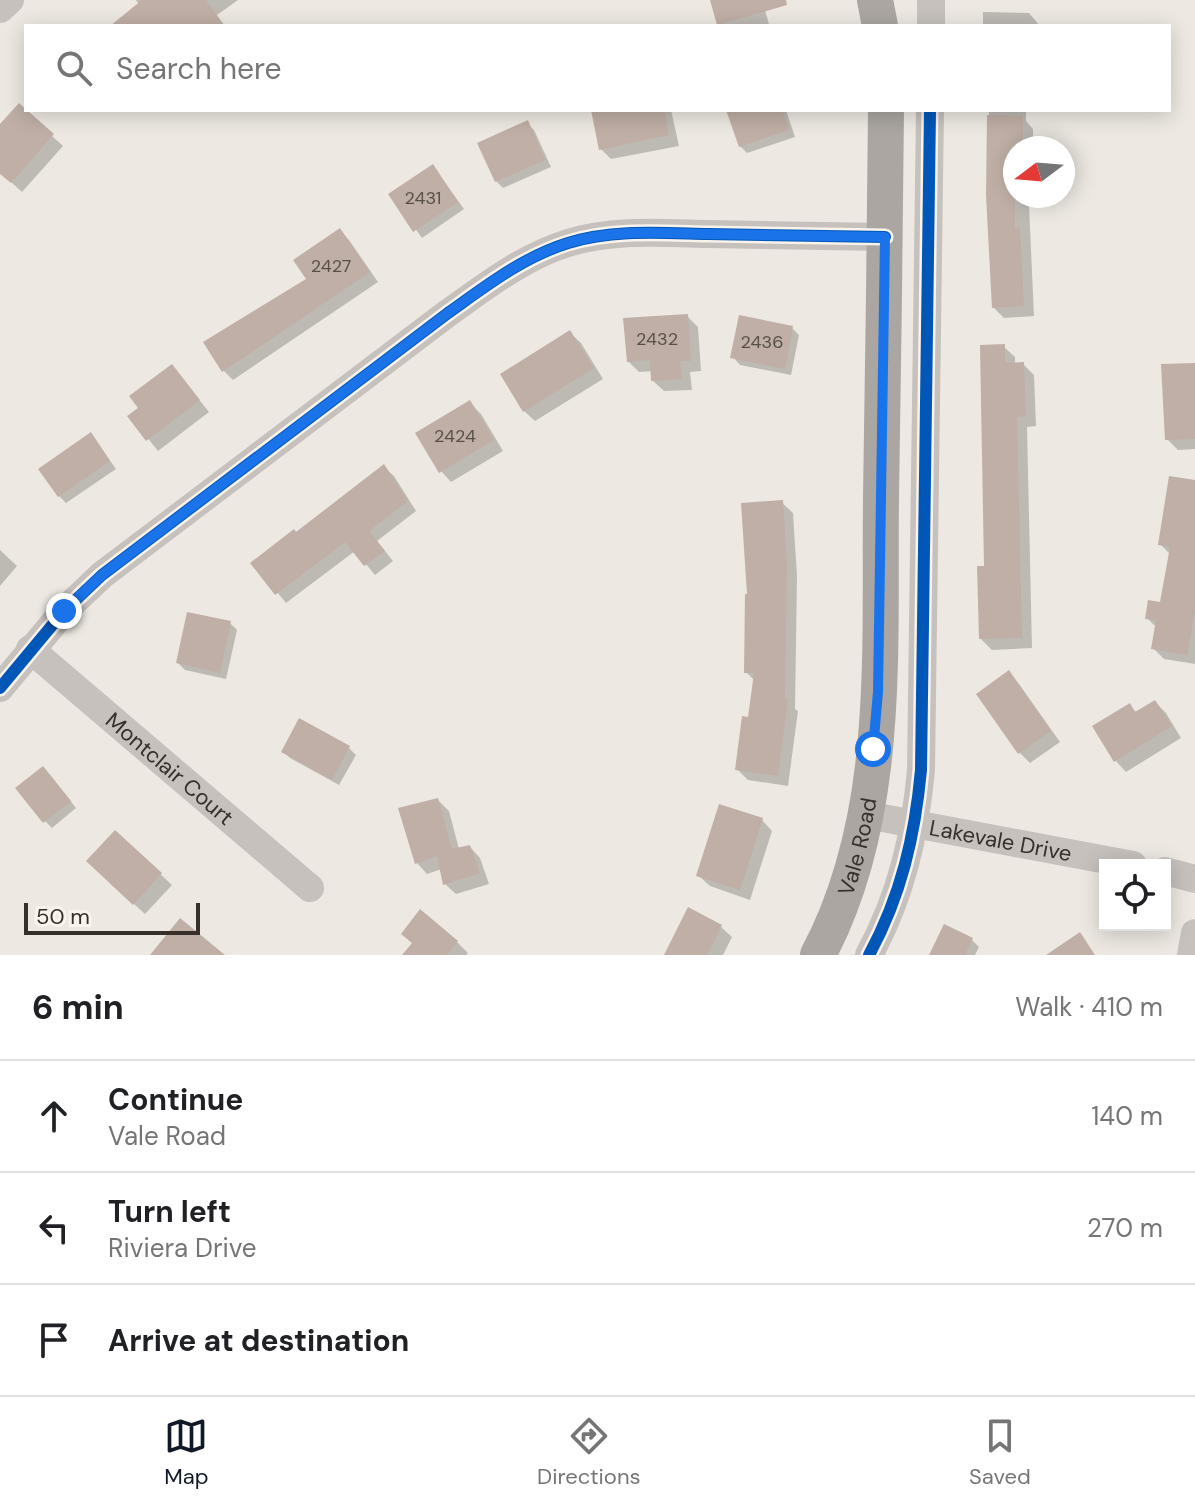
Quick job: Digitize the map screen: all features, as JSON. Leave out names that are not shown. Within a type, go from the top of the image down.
[{"type":"main road","points":[[875,0],[880,24]]},
{"type":"main road","name":"Vale Road","points":[[818,955],[845,893],[867,815],[878,692],[886,112]]},
{"type":"street","points":[[0,9],[10,0]]},
{"type":"street","points":[[931,0],[931,24]]},
{"type":"street","points":[[869,955],[902,877],[916,824],[921,770],[930,112]]},
{"type":"street","points":[[0,688],[64,611],[102,575],[498,276],[539,254],[571,242],[610,235],[885,237]]},
{"type":"street","name":"Montclair Court","points":[[30,649],[310,888]]},
{"type":"street","name":"Lakevale Drive","points":[[867,815],[1101,859]]},
{"type":"street","points":[[1171,873],[1195,879]]},
{"type":"street","points":[[1191,955],[1195,933]]},
{"type":"building","points":[[142,0],[206,0],[223,24],[112,24]]},
{"type":"building","points":[[710,0],[786,0],[787,5],[717,24]]},
{"type":"building","points":[[19,103],[24,112],[29,112],[54,134],[11,183],[0,174],[0,124]]},
{"type":"building","points":[[591,112],[664,112],[669,135],[599,150]]},
{"type":"building","points":[[727,112],[783,112],[789,130],[739,147]]},
{"type":"building","points":[[987,115],[1023,116],[1023,136],[1003,136],[1003,208],[1015,208],[1015,228],[1020,227],[1024,306],[992,308],[986,195]]},
{"type":"building","points":[[528,120],[545,160],[495,182],[477,143]]},
{"type":"building","points":[[433,164],[458,202],[413,232],[388,194]]},
{"type":"building","points":[[340,228],[370,272],[222,372],[203,342],[306,279],[293,260]]},
{"type":"building","points":[[688,314],[691,361],[680,361],[682,379],[651,381],[650,360],[627,362],[623,318]]},
{"type":"building","points":[[739,315],[793,326],[785,369],[730,358]]},
{"type":"building","points":[[570,330],[594,368],[523,412],[500,374]]},
{"type":"building","points":[[1005,344],[1005,363],[1024,362],[1026,416],[1017,417],[1022,638],[979,639],[977,566],[984,566],[980,345]]},
{"type":"building","points":[[1195,363],[1195,439],[1165,440],[1161,364]]},
{"type":"building","points":[[172,364],[200,400],[146,441],[127,416],[138,408],[129,396]]},
{"type":"building","points":[[470,400],[494,440],[439,473],[415,433]]},
{"type":"building","points":[[91,432],[110,461],[58,497],[38,469]]},
{"type":"building","points":[[384,464],[408,501],[369,531],[385,551],[364,566],[345,542],[275,595],[250,563],[294,529],[296,532]]},
{"type":"building","points":[[1169,476],[1195,480],[1195,611],[1187,655],[1151,649],[1156,620],[1145,619],[1148,600],[1160,602],[1170,547],[1158,545]]},
{"type":"building","points":[[783,500],[787,564],[785,698],[788,699],[778,776],[735,770],[742,716],[748,717],[754,673],[744,673],[747,594],[741,503]]},
{"type":"building","points":[[187,612],[231,621],[220,673],[176,663]]},
{"type":"building","points":[[1009,670],[1051,731],[1018,754],[976,694]]},
{"type":"building","points":[[1155,700],[1172,726],[1114,762],[1092,726],[1130,703],[1135,712]]},
{"type":"building","points":[[299,718],[350,746],[332,780],[281,752]]},
{"type":"building","points":[[43,766],[71,801],[43,823],[15,788]]},
{"type":"building","points":[[438,798],[452,849],[470,845],[480,873],[443,885],[437,856],[415,864],[398,808]]},
{"type":"building","points":[[719,804],[763,818],[740,890],[696,876]]},
{"type":"building","points":[[115,830],[162,873],[133,905],[86,861]]},
{"type":"building","points":[[688,907],[722,925],[707,955],[664,955]]},
{"type":"building","points":[[420,909],[458,941],[447,955],[402,955],[412,943],[401,934]]},
{"type":"building","points":[[180,918],[225,955],[150,955]]},
{"type":"building","points":[[944,924],[973,938],[965,955],[929,955]]},
{"type":"building","points":[[1080,932],[1095,955],[1046,955]]},
{"type":"cycle path","points":[[869,955],[890,910],[905,865],[921,770],[930,112]]},
{"type":"cycle path","points":[[0,688],[64,611],[102,575],[448,313],[505,273],[536,256],[568,243],[620,234],[885,237]]},
{"type":"route","points":[[64,611],[102,575],[448,313],[498,276],[539,254],[571,242],[610,235],[885,237],[878,692],[873,749]]}]
